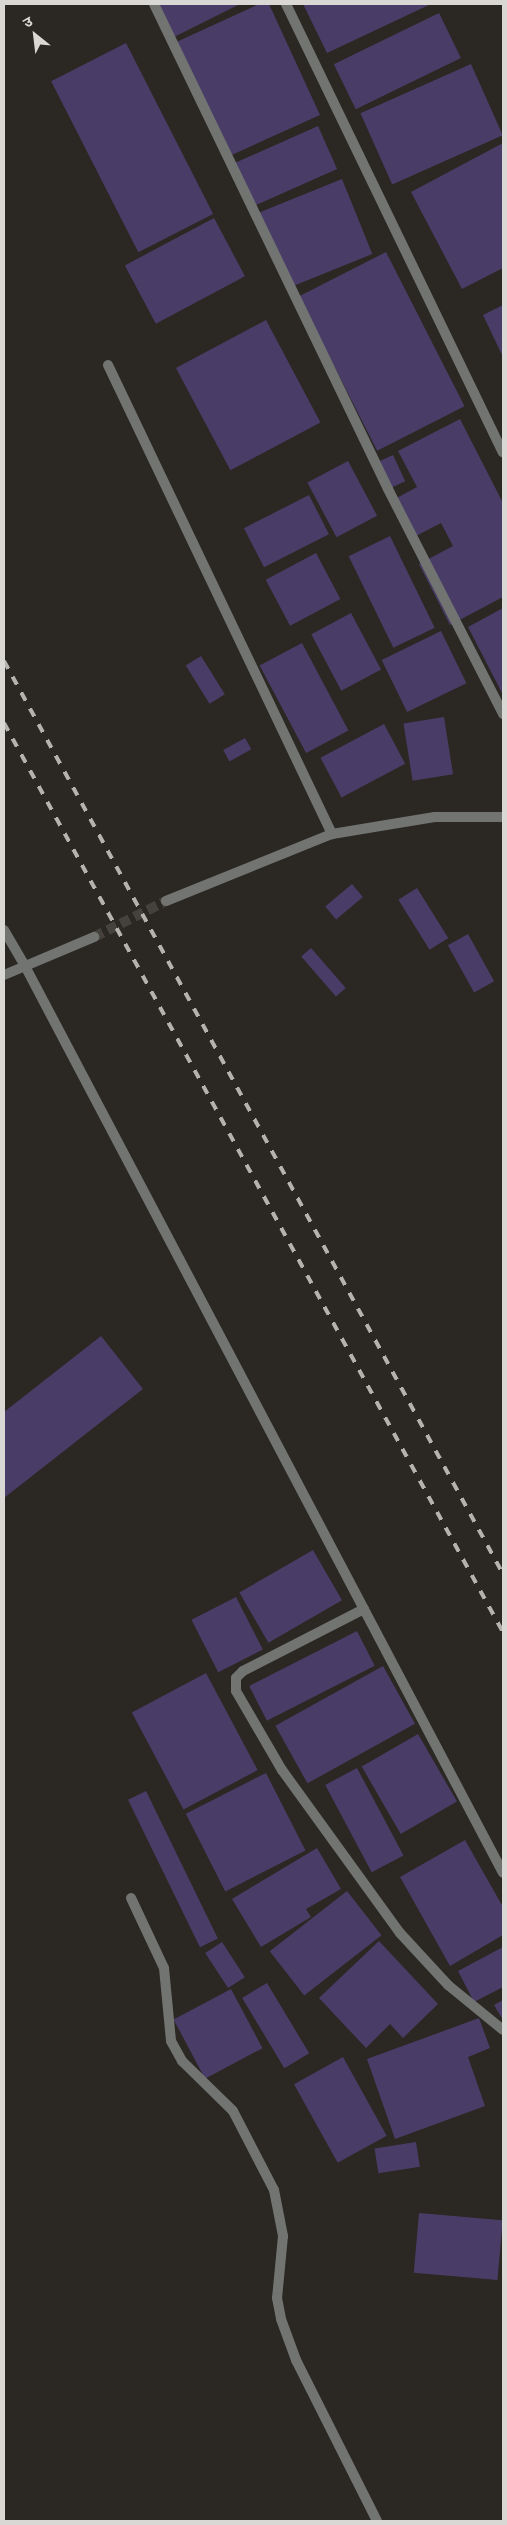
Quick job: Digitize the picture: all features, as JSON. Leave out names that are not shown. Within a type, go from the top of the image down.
[{"type":"street","points":[[154,4],[388,489],[503,714]]},
{"type":"street","points":[[286,4],[503,452]]},
{"type":"street","points":[[108,365],[332,834]]},
{"type":"street","points":[[166,901],[332,834],[435,817],[503,817]]},
{"type":"street","points":[[4,930],[25,966],[503,1873]]},
{"type":"street","points":[[4,975],[94,936]]},
{"type":"street","points":[[364,1609],[243,1671],[236,1678],[236,1691],[282,1770],[400,1933],[448,1985],[503,2030]]},
{"type":"street","points":[[131,1898],[164,1968],[171,2041],[182,2061],[233,2111],[274,2190],[283,2236],[277,2298],[281,2319],[296,2360],[377,2521]]},
{"type":"building","points":[[163,4],[240,4],[168,40],[153,9]]},
{"type":"building","points":[[259,4],[269,4],[320,115],[225,158],[172,44]]},
{"type":"building","points":[[303,4],[431,4],[327,53]]},
{"type":"building","points":[[439,13],[461,58],[356,109],[334,64]]},
{"type":"building","points":[[126,43],[213,214],[138,252],[51,81]]},
{"type":"building","points":[[471,64],[503,135],[392,184],[360,113]]},
{"type":"building","points":[[318,126],[337,169],[252,207],[233,164]]},
{"type":"building","points":[[503,143],[503,268],[462,289],[411,192]]},
{"type":"building","points":[[342,179],[372,254],[287,289],[257,213]]},
{"type":"building","points":[[214,218],[245,276],[156,324],[125,265]]},
{"type":"building","points":[[386,252],[465,406],[377,451],[299,296]]},
{"type":"building","points":[[503,305],[503,357],[483,315]]},
{"type":"building","points":[[266,320],[320,422],[230,470],[176,368]]},
{"type":"building","points":[[460,419],[503,503],[503,597],[450,625],[419,564],[453,546],[441,523],[412,538],[393,500],[417,487],[398,451]]},
{"type":"building","points":[[393,455],[405,481],[392,488],[379,461]]},
{"type":"building","points":[[348,461],[377,516],[336,537],[307,483]]},
{"type":"building","points":[[309,495],[329,534],[264,567],[244,528]]},
{"type":"building","points":[[390,536],[435,628],[393,648],[349,556]]},
{"type":"building","points":[[316,553],[340,599],[290,626],[266,580]]},
{"type":"building","points":[[503,608],[503,695],[468,627]]},
{"type":"building","points":[[351,613],[381,670],[341,691],[311,634]]},
{"type":"building","points":[[441,631],[466,683],[407,712],[382,660]]},
{"type":"building","points":[[302,643],[348,730],[306,753],[260,666]]},
{"type":"building","points":[[201,656],[225,694],[210,704],[186,666]]},
{"type":"building","points":[[444,717],[453,774],[413,781],[404,723]]},
{"type":"building","points":[[384,724],[405,764],[342,798],[320,758]]},
{"type":"building","points":[[245,738],[251,749],[229,761],[223,750]]},
{"type":"building","points":[[352,884],[363,897],[336,920],[325,906]]},
{"type":"building","points":[[417,888],[448,938],[430,950],[398,900]]},
{"type":"building","points":[[468,934],[494,981],[474,992],[448,945]]},
{"type":"building","points":[[311,948],[346,988],[336,997],[301,957]]},
{"type":"building","points":[[101,1336],[143,1389],[4,1498],[4,1412]]},
{"type":"building","points":[[313,1550],[342,1600],[268,1643],[239,1592]]},
{"type":"building","points":[[236,1597],[263,1650],[218,1672],[191,1620]]},
{"type":"building","points":[[357,1631],[375,1666],[267,1721],[249,1686]]},
{"type":"building","points":[[383,1666],[415,1724],[307,1783],[275,1726]]},
{"type":"building","points":[[206,1673],[258,1770],[183,1810],[132,1712]]},
{"type":"building","points":[[418,1734],[457,1802],[401,1834],[362,1766]]},
{"type":"building","points":[[357,1768],[403,1855],[372,1872],[325,1785]]},
{"type":"building","points":[[266,1773],[305,1851],[225,1891],[186,1814]]},
{"type":"building","points":[[146,1791],[218,1938],[200,1947],[128,1800]]},
{"type":"building","points":[[465,1840],[503,1907],[503,1935],[450,1966],[400,1877]]},
{"type":"building","points":[[317,1848],[341,1889],[306,1909],[311,1917],[261,1947],[232,1899]]},
{"type":"building","points":[[347,1891],[381,1935],[304,1995],[270,1951]]},
{"type":"building","points":[[379,1941],[438,2004],[403,2038],[390,2024],[366,2048],[319,1998]]},
{"type":"building","points":[[222,1942],[245,1977],[228,1988],[205,1953]]},
{"type":"building","points":[[503,1947],[503,1987],[474,2002],[458,1971]]},
{"type":"building","points":[[267,1983],[309,2053],[284,2068],[242,1998]]},
{"type":"building","points":[[231,1989],[262,2048],[205,2079],[174,2020]]},
{"type":"building","points":[[503,2000],[503,2020],[494,2005]]},
{"type":"building","points":[[479,2018],[490,2048],[468,2057],[485,2106],[395,2139],[367,2059]]},
{"type":"building","points":[[343,2057],[387,2136],[338,2163],[294,2084]]},
{"type":"building","points":[[416,2142],[420,2167],[378,2173],[375,2149]]},
{"type":"building","points":[[419,2213],[503,2220],[497,2280],[414,2273]]},
{"type":"tunnel","points":[[94,937],[166,901]]},
{"type":"railway","points":[[4,661],[503,1574]]},
{"type":"railway","points":[[4,723],[503,1632]]}]
